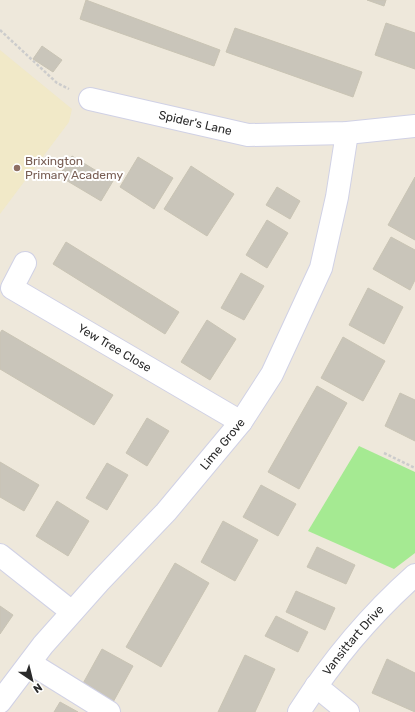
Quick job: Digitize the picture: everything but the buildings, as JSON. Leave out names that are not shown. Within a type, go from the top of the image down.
[{"type":"street","name":"Spider's Lane","points":[[90,99],[248,135],[347,133],[415,126]]},
{"type":"street","name":"Lime Grove","points":[[0,702],[43,645],[99,582],[166,512],[241,422],[272,374],[321,268],[337,197],[347,133]]},
{"type":"street","name":"Yew Tree Close","points":[[25,263],[12,288],[241,422]]},
{"type":"street","points":[[0,555],[72,612]]},
{"type":"street","name":"Vansittart Drive","points":[[299,712],[316,686],[356,635],[400,588],[415,575]]},
{"type":"street","points":[[30,663],[109,712]]},
{"type":"street","points":[[316,686],[348,712]]},
{"type":"path","points":[[0,30],[57,83],[90,99]]},
{"type":"path","points":[[384,453],[415,468]]},
{"type":"shaded area","name":"Brixington Primary Academy","points":[[0,50],[72,109],[69,122],[0,214]]},
{"type":"green space","points":[[359,446],[415,472],[415,553],[394,569],[308,531]]},
{"type":"place","name":"Brixington Primary Academy","points":[[17,168]]}]
